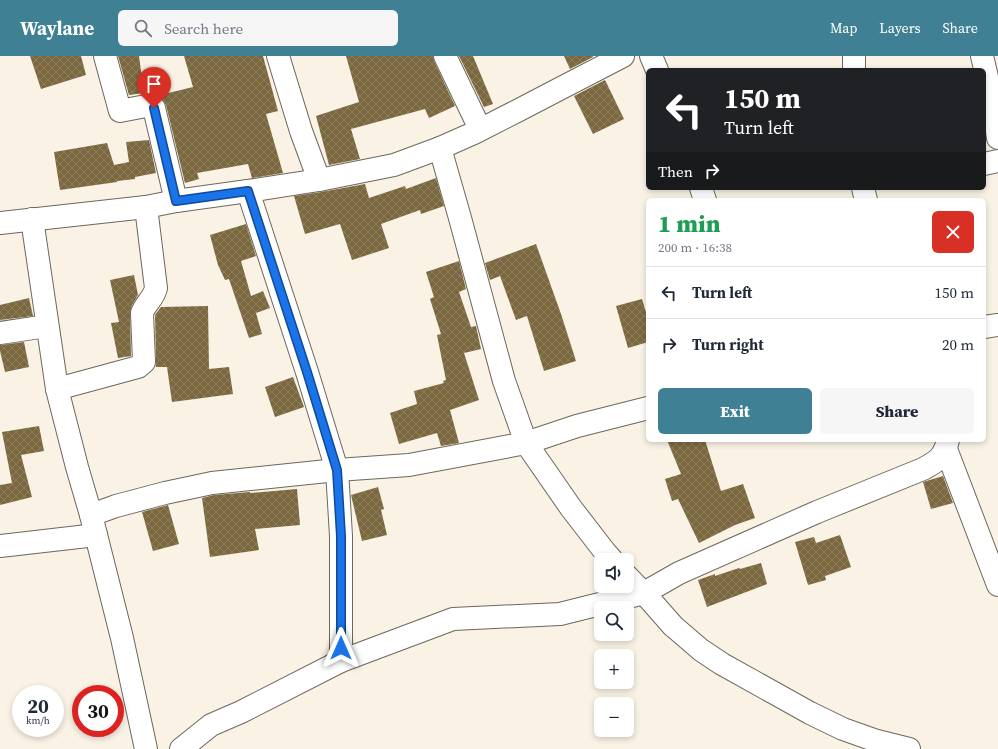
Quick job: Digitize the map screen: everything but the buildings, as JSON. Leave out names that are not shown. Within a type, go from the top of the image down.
[{"type":"street","points":[[105,56],[120,110],[151,105],[154,108],[176,201]]},
{"type":"street","points":[[278,56],[301,131],[319,180]]},
{"type":"street","points":[[445,56],[480,130]]},
{"type":"street","points":[[0,223],[146,206],[248,191],[319,180],[394,165],[440,148],[480,130],[622,56]]},
{"type":"street","points":[[651,56],[656,68]]},
{"type":"street","points":[[854,56],[854,68]]},
{"type":"street","points":[[982,56],[985,68]]},
{"type":"street","points":[[986,73],[992,98],[998,138]]},
{"type":"street","points":[[440,148],[504,381],[526,443],[571,508],[605,553]]},
{"type":"street","points":[[986,164],[998,161]]},
{"type":"street","points":[[248,191],[307,372],[337,470],[341,536],[341,661]]},
{"type":"street","points":[[57,389],[138,367],[144,362],[142,313],[156,288],[146,206]]},
{"type":"street","points":[[32,219],[57,389],[76,467],[93,525],[122,638],[146,749]]},
{"type":"street","points":[[986,327],[998,325]]},
{"type":"street","points":[[0,333],[47,326]]},
{"type":"street","points":[[0,546],[93,525],[116,506],[165,493],[212,484],[337,470],[409,464],[526,443],[577,426],[646,409]]},
{"type":"street","points":[[947,445],[998,584]]},
{"type":"street","points":[[181,749],[211,725],[241,712],[341,661],[453,619],[560,614],[644,593],[679,572],[817,512],[923,469],[941,457],[947,445]]},
{"type":"street","points":[[634,583],[673,626],[701,650],[722,664],[810,714],[843,729],[877,741],[909,749]]},
{"type":"route","points":[[154,108],[176,201],[248,191],[307,372],[337,470],[341,536],[341,648]]}]
